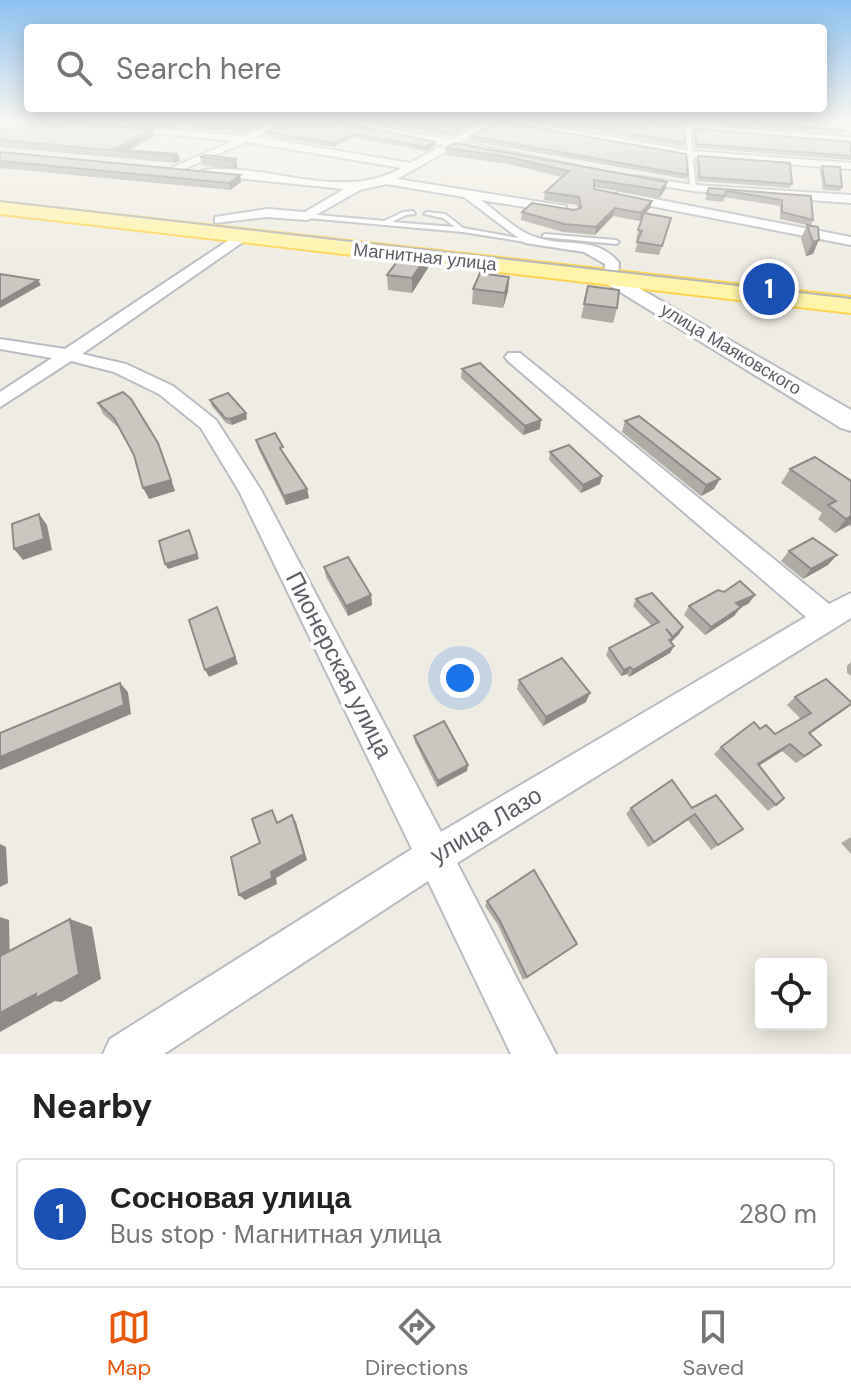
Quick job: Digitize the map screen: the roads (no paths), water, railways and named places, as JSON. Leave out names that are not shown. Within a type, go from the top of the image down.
[{"type":"main road","name":"Магнитная улица","points":[[0,195],[851,289]]},
{"type":"main road","name":"Магнитная улица","points":[[0,211],[241,239],[613,261],[851,305]]},
{"type":"main road","name":"улица Маяковского","points":[[613,261],[851,422]]},
{"type":"street","points":[[189,170],[356,187],[386,181],[573,211],[539,240]]},
{"type":"street","points":[[386,181],[403,170]]},
{"type":"street","points":[[617,176],[693,188],[851,199]]},
{"type":"street","points":[[219,220],[267,213],[307,216],[356,187]]},
{"type":"street","points":[[465,193],[539,240],[588,249],[613,261]]},
{"type":"street","points":[[612,195],[851,241]]},
{"type":"street","points":[[0,401],[241,239]]},
{"type":"street","name":"Пионерская улица","points":[[0,344],[120,368],[166,390],[209,424],[250,490],[534,1054]]},
{"type":"street","points":[[514,357],[839,611]]},
{"type":"street","name":"улица Лазо","points":[[125,1054],[436,855],[839,611]]},
{"type":"lane","points":[[692,170],[693,188]]},
{"type":"lane","points":[[386,222],[405,213],[413,213]]},
{"type":"lane","points":[[427,214],[445,216],[463,230]]},
{"type":"lane","points":[[307,216],[539,240],[613,261]]},
{"type":"tram line","points":[[0,201],[851,298]]},
{"type":"place","name":"Сосновая улица","points":[[769,289]]}]
